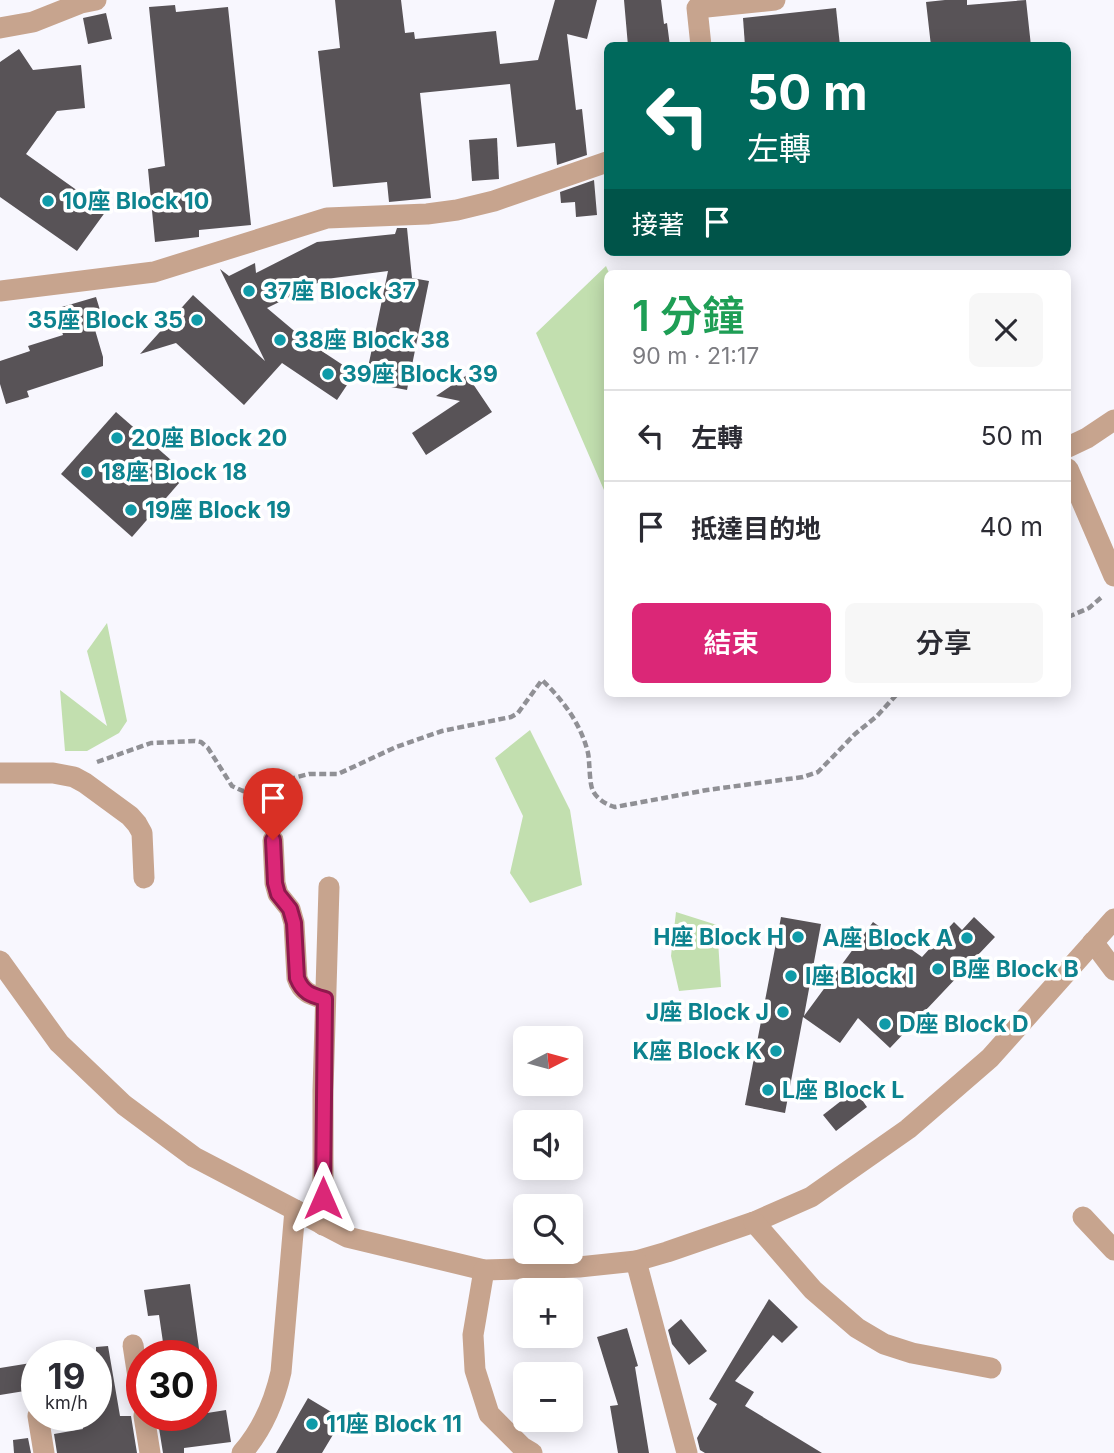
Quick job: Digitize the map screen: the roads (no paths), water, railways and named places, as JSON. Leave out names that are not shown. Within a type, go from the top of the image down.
[{"type":"street","points":[[0,28],[33,22],[81,3],[96,0]]},
{"type":"street","points":[[701,42],[697,8],[775,0]]},
{"type":"street","points":[[0,290],[154,272],[327,218],[427,214],[457,210],[494,201],[604,163]]},
{"type":"street","points":[[1071,446],[1114,420]]},
{"type":"street","points":[[1071,477],[1110,585]]},
{"type":"street","points":[[0,773],[54,773],[85,783],[137,824],[142,833],[144,878]]},
{"type":"street","points":[[273,840],[275,883],[278,894],[290,909],[294,923],[297,978],[306,993],[325,999]]},
{"type":"street","points":[[323,1225],[323,1091],[329,887]]},
{"type":"street","points":[[0,961],[59,1043],[124,1105],[194,1157],[347,1237],[484,1270],[579,1267],[636,1261],[754,1222],[811,1196],[908,1129],[990,1058],[1114,919]]},
{"type":"street","points":[[1093,942],[1114,970]]},
{"type":"street","points":[[242,1453],[270,1411],[278,1382],[295,1210]]},
{"type":"street","points":[[1083,1217],[1114,1250]]},
{"type":"street","points":[[754,1222],[813,1290],[857,1328],[884,1344],[912,1353],[991,1368]]},
{"type":"street","points":[[636,1261],[687,1453]]},
{"type":"street","points":[[484,1270],[473,1335],[475,1370],[489,1414],[531,1453]]},
{"type":"street","points":[[40,1431],[44,1453]]},
{"type":"street","points":[[146,1431],[149,1453]]},
{"type":"place","name":"10座 Block 10","points":[[48,201]]},
{"type":"place","name":"37座 Block 37","points":[[249,291]]},
{"type":"place","name":"35座 Block 35","points":[[197,320]]},
{"type":"place","name":"38座 Block 38","points":[[280,340]]},
{"type":"place","name":"39座 Block 39","points":[[328,374]]},
{"type":"place","name":"20座 Block 20","points":[[117,438]]},
{"type":"place","name":"18座 Block 18","points":[[87,472]]},
{"type":"place","name":"19座 Block 19","points":[[131,510]]},
{"type":"place","name":"H座 Block H","points":[[798,937]]},
{"type":"place","name":"A座 Block A","points":[[967,938]]},
{"type":"place","name":"B座 Block B","points":[[938,969]]},
{"type":"place","name":"I座 Block I","points":[[791,976]]},
{"type":"place","name":"J座 Block J","points":[[783,1012]]},
{"type":"place","name":"D座 Block D","points":[[885,1024]]},
{"type":"place","name":"K座 Block K","points":[[776,1051]]},
{"type":"place","name":"L座 Block L","points":[[768,1090]]},
{"type":"place","name":"11座 Block 11","points":[[312,1424]]}]
